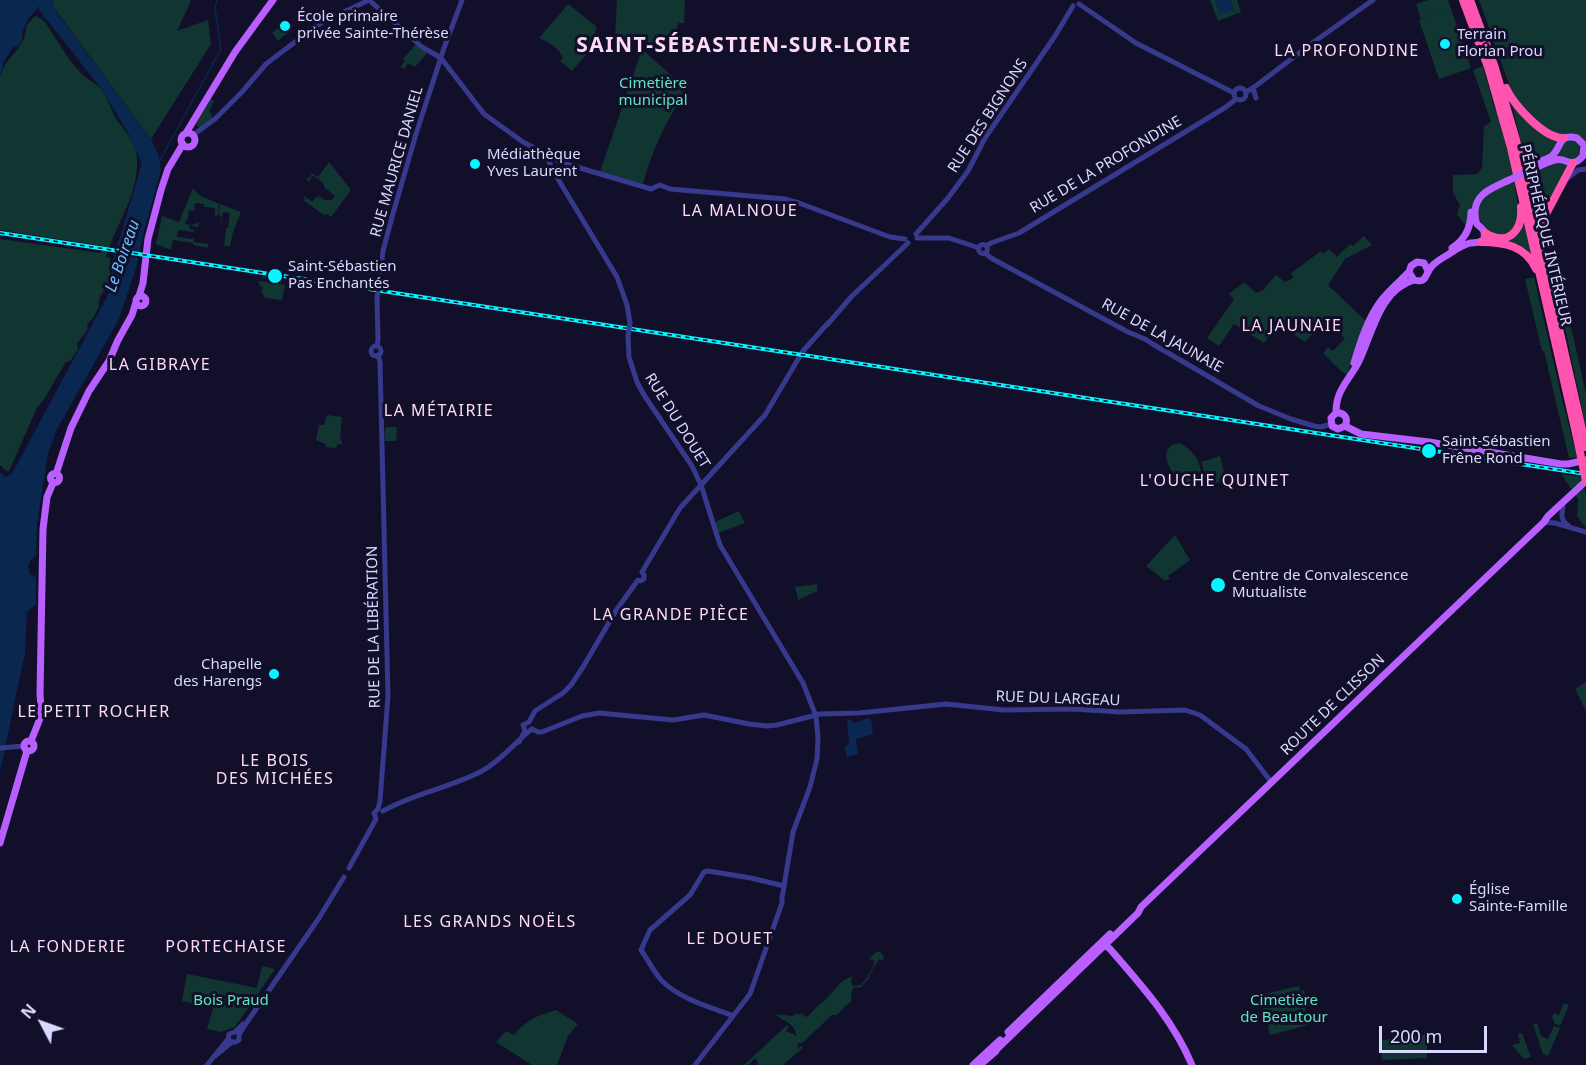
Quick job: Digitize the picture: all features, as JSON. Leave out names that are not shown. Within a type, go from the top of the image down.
[{"type":"highway","name":"PÉRIPHÉRIQUE INTÉRIEUR","points":[[1463,0],[1497,98],[1540,266]]},
{"type":"highway","points":[[1470,0],[1492,58],[1516,140],[1540,266],[1579,432],[1586,447]]},
{"type":"highway","points":[[1492,58],[1496,62],[1509,94],[1519,109],[1554,137],[1564,138]]},
{"type":"highway","points":[[1540,266],[1547,259],[1545,216],[1573,163]]},
{"type":"highway","points":[[1479,239],[1502,238],[1517,230],[1521,219],[1519,194],[1521,189]]},
{"type":"highway","points":[[1479,239],[1518,248],[1540,266]]},
{"type":"highway","name":"PÉRIPHÉRIQUE INTÉRIEUR","points":[[1543,279],[1545,296],[1579,432],[1586,481]]},
{"type":"main road","points":[[185,145],[193,145],[194,119],[235,52],[273,0]]},
{"type":"main road","points":[[185,145],[182,137],[192,135]]},
{"type":"main road","points":[[1572,136],[1581,141],[1584,160],[1573,163],[1562,159],[1558,149],[1564,138],[1572,136]]},
{"type":"main road","points":[[0,843],[26,746],[41,716],[37,712],[42,707],[40,694],[43,529],[47,498],[53,483],[59,481],[56,474],[70,428],[89,391],[109,362],[140,300],[150,253],[154,219],[163,185],[185,145]]},
{"type":"main road","points":[[1474,226],[1476,204],[1486,191],[1506,178],[1549,158],[1558,149]]},
{"type":"main road","points":[[1534,166],[1562,159]]},
{"type":"main road","points":[[1336,413],[1341,413],[1347,421],[1345,426],[1338,429],[1331,424],[1332,417],[1336,413],[1339,395],[1361,358],[1378,313],[1390,297],[1401,286],[1414,280],[1423,280],[1437,261],[1479,239],[1483,228],[1474,226],[1467,230],[1466,235],[1457,245],[1424,264]]},
{"type":"main road","points":[[1466,235],[1468,240],[1479,239]]},
{"type":"main road","points":[[1351,373],[1370,321],[1383,298],[1415,263],[1424,264],[1428,271]]},
{"type":"main road","points":[[1409,272],[1414,280]]},
{"type":"main road","points":[[1345,426],[1361,434],[1436,443],[1561,464],[1586,460]]},
{"type":"main road","name":"ROUTE DE CLISSON","points":[[980,1065],[1074,971],[1104,946],[1135,910],[1141,907],[1272,783],[1586,481]]},
{"type":"main road","name":"ROUTE DE CLISSON","points":[[1544,522],[1551,519],[1586,488]]},
{"type":"main road","points":[[1104,946],[1158,1012],[1190,1065]]},
{"type":"main road","name":"ROUTE DE CLISSON","points":[[974,1065],[994,1049]]},
{"type":"street","name":"RUE MAURICE DANIEL","points":[[382,444],[380,362],[378,355],[373,355],[371,352],[373,347],[377,346],[378,340],[376,298],[383,251],[418,125],[462,0]]},
{"type":"street","points":[[1075,2],[1136,43],[1234,93],[1236,99],[1243,99],[1246,92],[1373,0]]},
{"type":"street","points":[[192,135],[203,129],[242,92],[271,60],[321,23],[371,2],[422,47],[441,58],[484,114],[523,142],[557,161],[651,189],[660,185],[677,190],[792,201],[894,238],[911,236],[947,238],[979,248],[981,253],[985,254],[988,250],[986,246],[981,245],[979,248]]},
{"type":"street","name":"RUE DES BIGNONS","points":[[381,810],[402,800],[480,772],[502,757],[519,741],[528,731],[524,725],[529,722],[535,711],[563,693],[571,685],[617,609],[638,580],[635,577],[636,574],[642,572],[677,513],[765,415],[813,338],[948,198],[1056,36],[1075,2]]},
{"type":"street","points":[[1234,93],[1239,88],[1246,92]]},
{"type":"street","points":[[1252,88],[1256,98]]},
{"type":"street","name":"RUE DE LA PROFONDINE","points":[[986,246],[1019,233],[1236,99]]},
{"type":"street","name":"RUE DU DOUET","points":[[547,156],[551,168],[616,277],[627,305],[630,322],[628,357],[637,382],[692,466],[701,485],[720,545],[797,673],[816,716],[817,759],[810,787],[793,832],[783,900],[755,983],[744,1002],[694,1065]]},
{"type":"street","points":[[551,168],[557,161]]},
{"type":"street","points":[[1563,184],[1574,172],[1586,169]]},
{"type":"street","name":"RUE DE LA JAUNAIE","points":[[985,254],[1145,339],[1259,406],[1314,426],[1321,427],[1331,424]]},
{"type":"street","name":"RUE DE LA LIBÉRATION","points":[[381,810],[388,696],[382,444]]},
{"type":"street","points":[[1563,507],[1563,520],[1575,529]]},
{"type":"street","points":[[1544,522],[1586,532]]},
{"type":"street","name":"RUE DU LARGEAU","points":[[528,731],[542,732],[582,716],[599,713],[673,720],[704,716],[767,726],[820,714],[859,714],[946,704],[1004,710],[1073,709],[1120,712],[1185,710],[1200,715],[1246,749],[1272,783]]},
{"type":"street","points":[[0,748],[26,746]]},
{"type":"street","points":[[230,1041],[229,1034],[237,1033],[254,1012],[349,874],[376,819],[383,817],[381,810]]},
{"type":"street","points":[[730,1017],[678,994],[661,980],[641,950],[650,930],[689,895],[704,872],[751,878],[784,886]]},
{"type":"street","points":[[207,1065],[230,1041],[238,1041],[237,1033]]},
{"type":"green space","points":[[53,0],[189,0],[191,1],[177,31],[208,20],[211,44],[151,139],[52,5]]},
{"type":"green space","points":[[617,0],[685,0],[684,23],[678,23],[676,43],[669,42],[657,53],[640,39],[615,36]]},
{"type":"green space","points":[[1210,0],[1237,0],[1241,12],[1218,21]]},
{"type":"green space","name":"Terrain Florian Prou","points":[[1428,0],[1448,0],[1471,68],[1439,79],[1419,20],[1447,10],[1421,19],[1416,4]]},
{"type":"green space","points":[[1479,0],[1586,0],[1586,155],[1566,172],[1545,206],[1540,223],[1512,104],[1516,98]]},
{"type":"green space","points":[[568,4],[596,26],[591,46],[572,71],[560,61],[563,58],[557,49],[547,41],[540,39]]},
{"type":"green space","points":[[35,16],[45,22],[65,54],[79,71],[103,92],[115,117],[134,145],[137,166],[133,190],[106,257],[110,258],[110,283],[100,296],[99,307],[77,344],[78,349],[71,360],[65,363],[37,408],[9,471],[6,471],[0,465],[0,239],[101,253],[102,246],[0,230],[0,77],[6,63],[24,39],[27,25]]},
{"type":"green space","points":[[283,24],[289,32],[278,41],[272,33]]},
{"type":"green space","points":[[416,44],[427,53],[415,67],[408,63],[404,69],[401,67],[405,61],[403,59]]},
{"type":"green space","name":"Cimetière municipal","points":[[642,49],[685,88],[686,92],[660,136],[643,184],[600,172]]},
{"type":"green space","points":[[1483,66],[1512,168],[1519,212],[1524,219],[1533,256],[1488,233],[1480,221],[1465,225],[1457,214],[1460,205],[1453,193],[1453,175],[1477,174],[1482,168],[1484,126],[1491,122],[1473,70]]},
{"type":"green space","points":[[211,99],[214,101],[209,112],[214,118],[202,128],[198,127],[196,124]]},
{"type":"green space","points":[[329,162],[351,190],[331,217],[324,215],[304,201],[303,197],[313,202],[315,197],[332,200],[335,196],[324,187],[318,178],[312,176],[309,182],[305,178],[308,179],[312,174],[310,172],[318,177]]},
{"type":"green space","points":[[193,188],[199,195],[219,204],[218,215],[215,215],[215,208],[195,203],[194,211],[189,210],[185,224],[192,225],[199,222],[198,227],[189,225],[191,230],[195,230],[193,232],[178,230],[177,237],[194,238],[194,242],[208,244],[208,248],[173,240],[171,250],[156,244],[162,216],[179,222]]},
{"type":"green space","points":[[220,204],[241,212],[230,246],[224,246],[225,228],[228,228],[230,213],[223,212],[220,227]]},
{"type":"green space","points":[[1364,236],[1372,245],[1345,259],[1328,285],[1366,321],[1347,375],[1323,353],[1328,347],[1333,351],[1345,338],[1339,332],[1343,327],[1337,322],[1322,318],[1319,323],[1321,325],[1305,342],[1278,324],[1264,343],[1234,324],[1219,346],[1207,338],[1234,299],[1229,294],[1244,282],[1256,293],[1263,290],[1276,275],[1285,282],[1293,278],[1291,273],[1321,251],[1323,254],[1329,249],[1337,257],[1350,244],[1353,246]]},
{"type":"green space","points":[[1554,275],[1557,275],[1561,282],[1586,394],[1586,428]]},
{"type":"green space","points":[[1534,277],[1577,457],[1569,458],[1544,351],[1542,351],[1525,279]]},
{"type":"green space","points":[[259,281],[285,285],[282,300],[265,298]]},
{"type":"green space","points":[[327,415],[342,417],[340,440],[342,444],[338,444],[336,448],[325,447],[326,444],[316,440],[319,425],[324,425]]},
{"type":"green space","points":[[386,427],[397,427],[396,441],[385,441]]},
{"type":"green space","points":[[1179,443],[1189,449],[1200,467],[1201,473],[1192,482],[1179,479],[1169,466],[1167,451],[1171,446]]},
{"type":"green space","points":[[1220,456],[1226,480],[1208,485],[1201,462]]},
{"type":"green space","points":[[1561,474],[1582,477],[1586,496],[1586,528],[1577,516],[1578,499]]},
{"type":"green space","points":[[739,511],[745,523],[718,533],[715,522]]},
{"type":"green space","points":[[1175,535],[1190,560],[1168,576],[1170,579],[1165,581],[1146,566]]},
{"type":"green space","points":[[817,584],[817,591],[798,600],[795,587]]},
{"type":"green space","points":[[1586,682],[1586,711],[1575,689]]},
{"type":"green space","points":[[876,952],[880,952],[884,958],[882,961],[879,959],[860,988],[854,987],[851,1002],[837,1015],[832,1015],[802,1043],[798,1043],[797,1049],[801,1046],[803,1048],[783,1065],[758,1065],[756,1058],[748,1065],[744,1065],[787,1025],[789,1027],[786,1031],[797,1036],[791,1025],[775,1014],[793,1016],[802,1013],[805,1017],[808,1016],[841,982],[852,976],[853,986],[861,985],[873,967],[874,960],[869,959]]},
{"type":"green space","name":"Bois Praud","points":[[262,966],[275,969],[235,1027],[221,1032],[207,1029],[213,1008],[182,1001],[187,974],[257,988]]},
{"type":"green space","name":"Cimetière de Beautour","points":[[1299,986],[1300,991],[1304,990],[1309,1025],[1270,1035],[1260,995]]},
{"type":"green space","points":[[1564,1003],[1569,1005],[1560,1026],[1555,1024],[1552,1017],[1554,1013],[1559,1015]]},
{"type":"green space","points":[[556,1010],[578,1024],[568,1036],[557,1065],[532,1065],[496,1042],[506,1031],[514,1035],[523,1025],[533,1019]]},
{"type":"green space","points":[[1537,1023],[1541,1036],[1548,1039],[1554,1026],[1560,1028],[1548,1056],[1543,1054],[1533,1024]]},
{"type":"green space","points":[[1522,1033],[1531,1057],[1524,1059],[1512,1045],[1520,1043],[1518,1034]]},
{"type":"green space","points":[[1425,1035],[1429,1038],[1430,1043],[1427,1044],[1427,1058],[1382,1060],[1381,1046],[1378,1046],[1383,1040]]},
{"type":"water","points":[[0,0],[53,0],[52,6],[151,139],[158,154],[161,170],[136,268],[119,319],[56,431],[48,454],[37,524],[36,555],[28,567],[30,574],[36,577],[36,604],[27,612],[25,653],[0,772],[0,473],[6,477],[12,474],[109,293],[113,260],[142,163],[129,135],[103,91],[39,10],[40,6],[27,22],[22,41],[18,46],[13,47],[3,64],[0,76]]},
{"type":"water","points":[[1215,0],[1231,0],[1234,10],[1220,14]]},
{"type":"water","points":[[847,718],[855,723],[867,718],[871,719],[873,734],[856,739],[858,754],[847,757],[844,747],[849,743]]},
{"type":"pier","points":[[113,249],[142,254],[141,258],[112,254]]},
{"type":"waterway","name":"Le Boireau","points":[[159,162],[221,49],[215,8],[217,0]]},
{"type":"railway","points":[[0,233],[1586,474]]},
{"type":"place","name":"École primaire privée Sainte-Thérèse","points":[[285,26]]},
{"type":"place","name":"Terrain Florian Prou","points":[[1445,44]]},
{"type":"place","name":"Médiathèque Yves Laurent","points":[[475,164]]},
{"type":"place","name":"Saint-Sébastien Pas Enchantés","points":[[275,276]]},
{"type":"place","name":"Saint-Sébastien Frêne Rond","points":[[1429,451]]},
{"type":"place","name":"Centre de Convalescence Mutualiste","points":[[1218,585]]},
{"type":"place","name":"Chapelle des Harengs","points":[[274,674]]},
{"type":"place","name":"Église Sainte-Famille","points":[[1457,899]]},
{"type":"district","name":"SAINT-SÉBASTIEN-SUR-LOIRE","points":[[744,46]]},
{"type":"district","name":"LA PROFONDINE","points":[[1347,51]]},
{"type":"district","name":"LA MALNOUE","points":[[740,211]]},
{"type":"district","name":"LA JAUNAIE","points":[[1292,326]]},
{"type":"district","name":"LA GIBRAYE","points":[[160,365]]},
{"type":"district","name":"LA MÉTAIRIE","points":[[439,411]]},
{"type":"district","name":"L'OUCHE QUINET","points":[[1215,481]]},
{"type":"district","name":"LA GRANDE PIÈCE","points":[[671,615]]},
{"type":"district","name":"LE PETIT ROCHER","points":[[94,712]]},
{"type":"district","name":"LE BOIS DES MICHÉES","points":[[275,770]]},
{"type":"district","name":"LES GRANDS NOËLS","points":[[490,922]]},
{"type":"district","name":"LE DOUET","points":[[730,939]]},
{"type":"district","name":"LA FONDERIE","points":[[68,947]]},
{"type":"district","name":"PORTECHAISE","points":[[226,947]]}]
